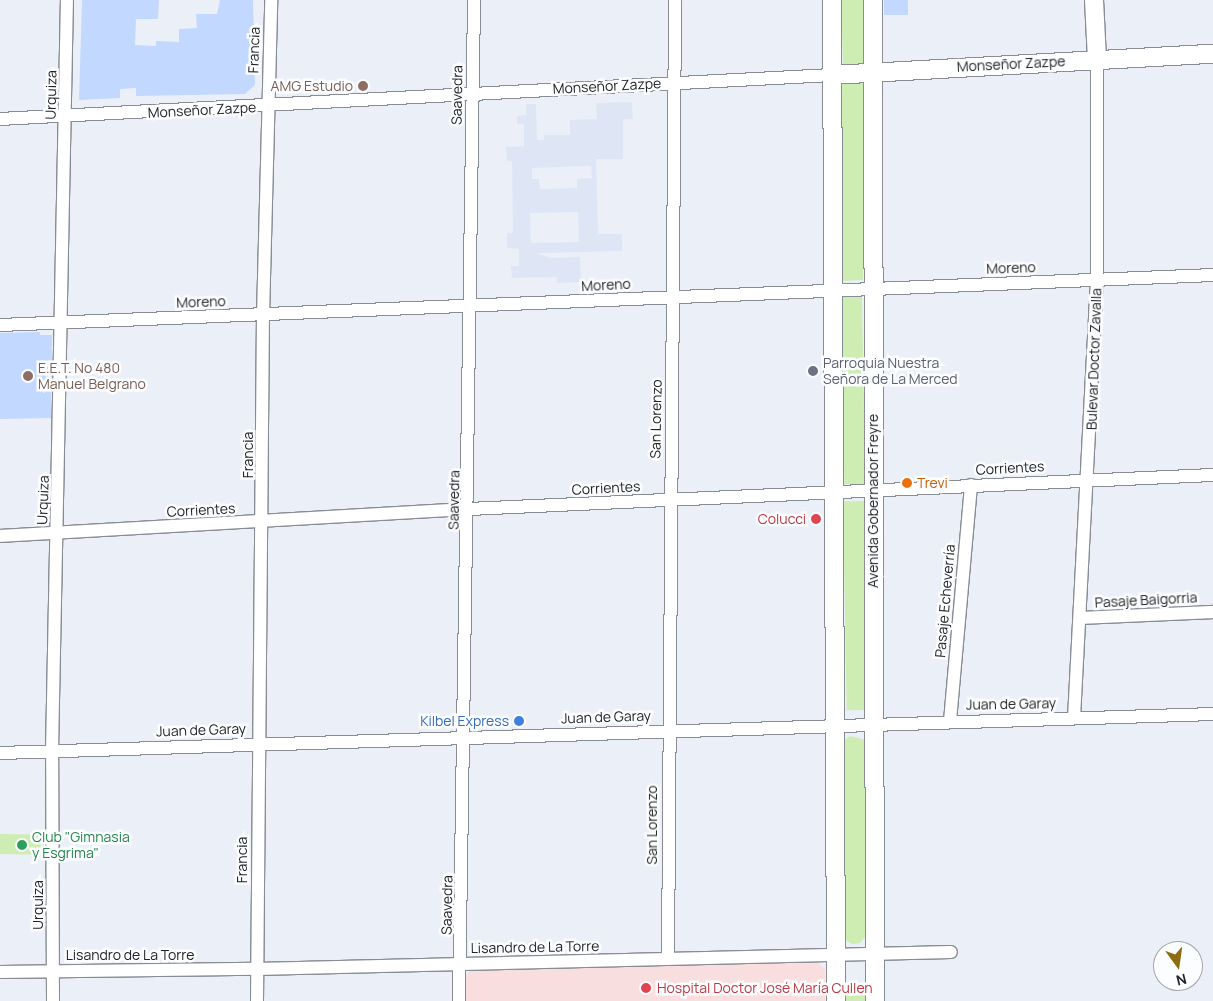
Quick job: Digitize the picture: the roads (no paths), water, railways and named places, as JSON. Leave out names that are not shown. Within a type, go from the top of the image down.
[{"type":"main road","points":[[832,0],[837,724],[836,1001]]},
{"type":"main road","name":"Avenida Gobernador Freyre","points":[[873,0],[871,288],[875,1001]]},
{"type":"main road","name":"Bulevar Doctor Zavalla","points":[[1094,0],[1098,59]]},
{"type":"main road","name":"Monseñor Zazpe","points":[[832,75],[1213,54]]},
{"type":"street","name":"Urquiza","points":[[53,1001],[52,750],[63,322],[67,0]]},
{"type":"street","name":"Francia","points":[[257,1001],[258,742],[263,522],[263,316],[271,0]]},
{"type":"street","name":"Saavedra","points":[[459,1001],[466,737],[474,0]]},
{"type":"street","name":"San Lorenzo","points":[[668,959],[667,730],[675,0]]},
{"type":"street","name":"Bulevar Doctor Zavalla","points":[[1074,718],[1089,480],[1097,280],[1098,59]]},
{"type":"street","name":"Monseñor Zazpe","points":[[0,119],[832,75]]},
{"type":"street","name":"Moreno","points":[[0,325],[263,316],[871,288],[1213,275]]},
{"type":"street","name":"Corrientes","points":[[0,536],[469,509],[1213,475]]},
{"type":"street","name":"Pasaje Echeverría","points":[[950,720],[971,485]]},
{"type":"street","name":"Pasaje Baigorria","points":[[1080,618],[1213,612]]},
{"type":"street","name":"Juan de Garay","points":[[0,753],[258,742],[466,737],[950,720],[1213,714]]},
{"type":"street","name":"Lisandro de La Torre","points":[[0,972],[256,970],[668,959],[836,957],[875,953],[951,952]]},
{"type":"place","name":"AMG Estudio","points":[[363,86]]},
{"type":"place","name":"Parroquia Nuestra Señora de La Merced","points":[[813,371]]},
{"type":"place","name":"E.E.T. No 480 Manuel Belgrano","points":[[28,376]]},
{"type":"place","name":"Trevi","points":[[907,483]]},
{"type":"place","name":"Colucci","points":[[816,519]]},
{"type":"place","name":"Kilbel Express","points":[[519,721]]},
{"type":"place","name":"Club \"Gimnasia y Esgrima\"","points":[[22,845]]},
{"type":"place","name":"Hospital Doctor José María Cullen","points":[[646,988]]}]
